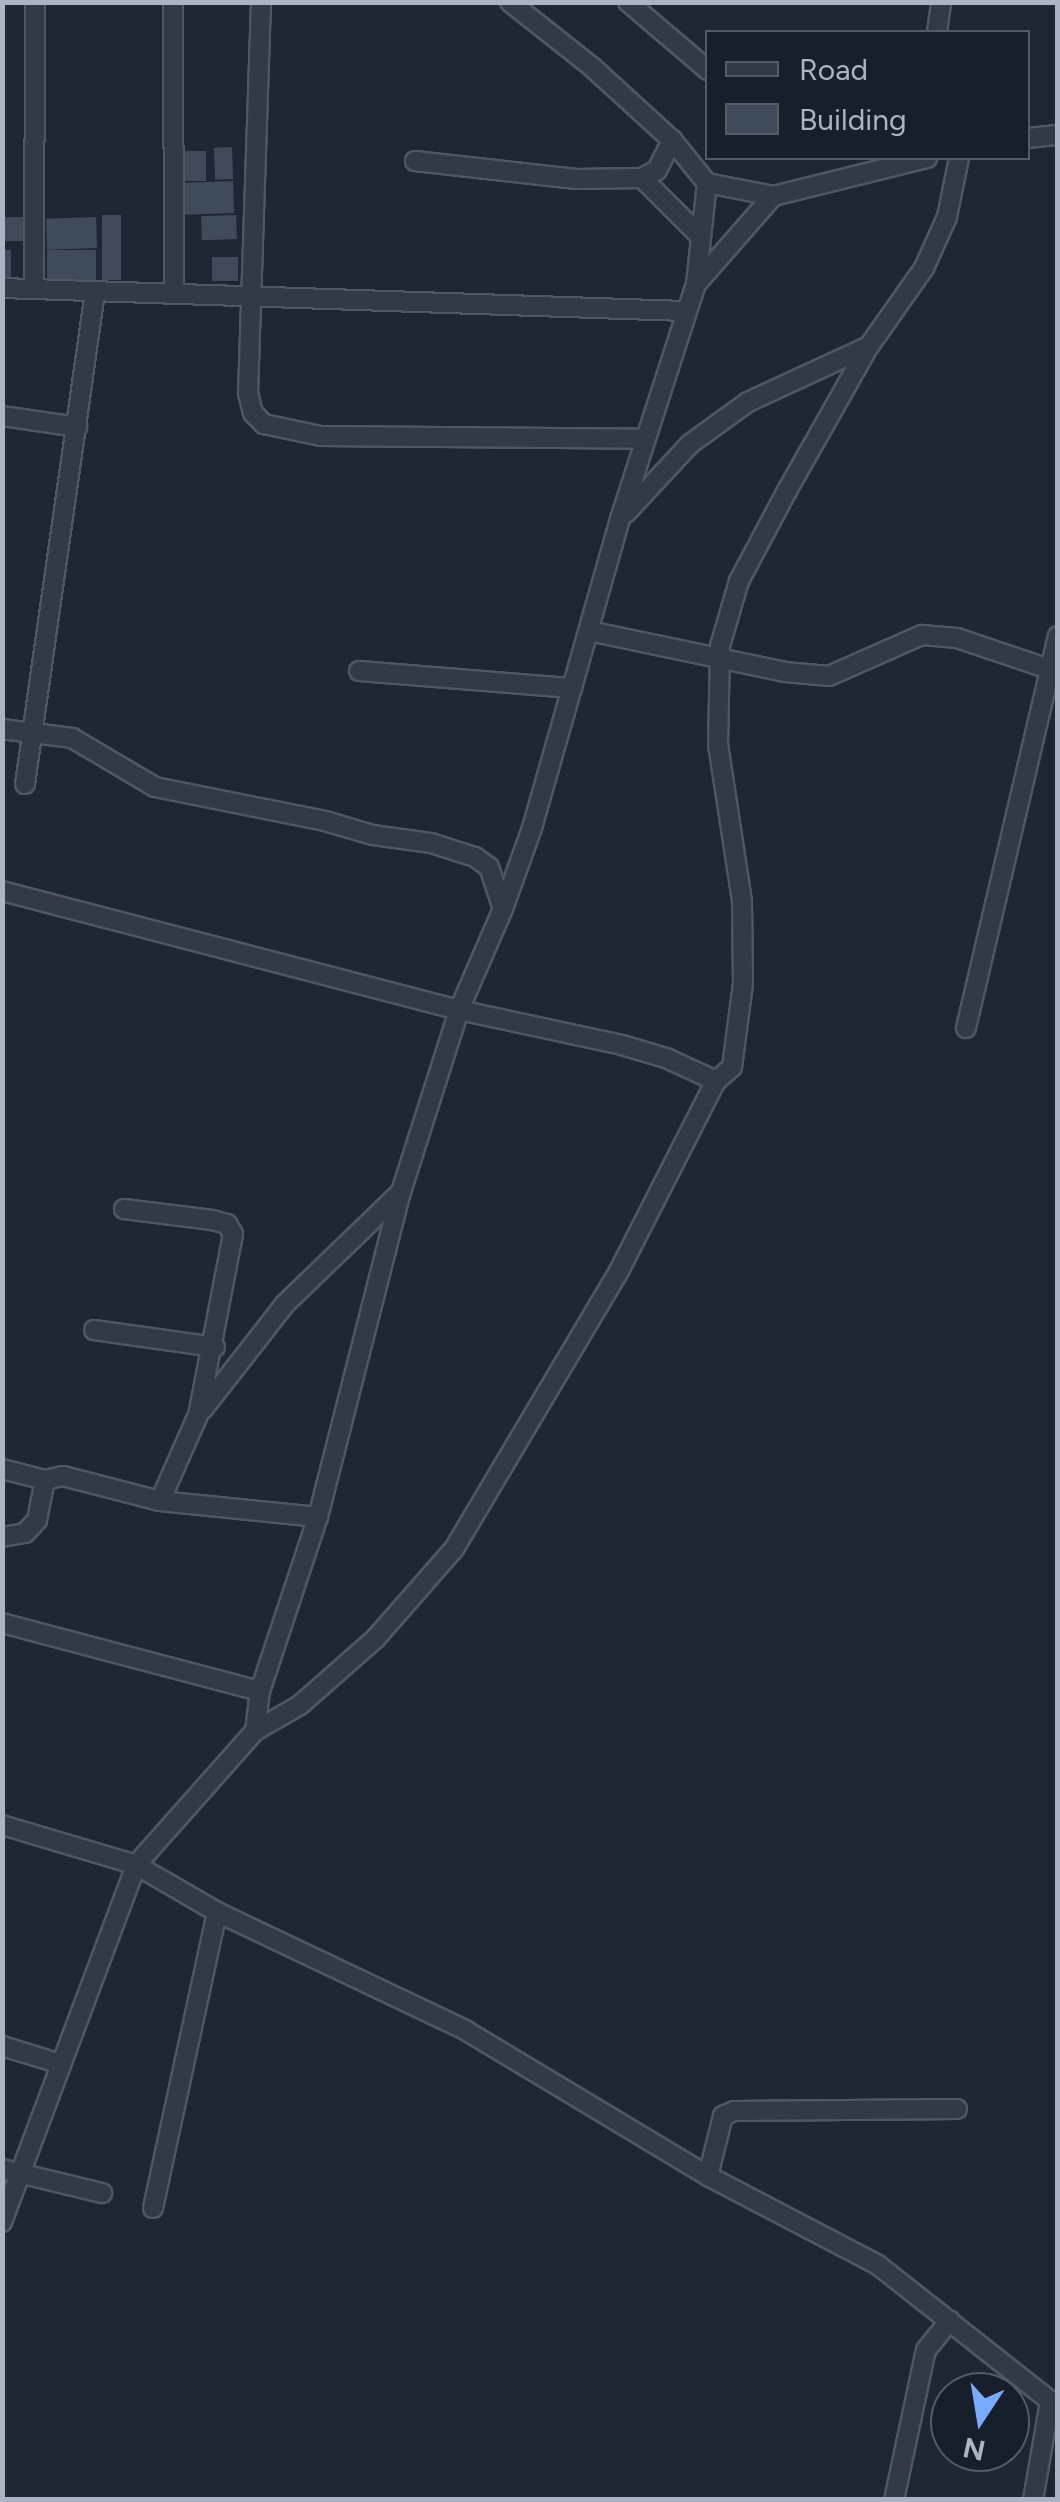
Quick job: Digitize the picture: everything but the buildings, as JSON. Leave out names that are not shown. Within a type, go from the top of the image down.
[{"type":"street","points":[[34,2],[34,289]]},
{"type":"street","points":[[173,2],[174,290]]},
{"type":"street","points":[[261,2],[248,392],[253,413],[264,424],[321,436],[645,440]]},
{"type":"street","points":[[510,2],[672,140],[707,183],[773,196],[919,160]]},
{"type":"street","points":[[628,2],[705,67]]},
{"type":"street","points":[[937,30],[941,2]]},
{"type":"street","points":[[1030,138],[1058,135]]},
{"type":"street","points":[[415,161],[576,179],[642,178],[657,170],[672,140]]},
{"type":"street","points":[[2,2222],[12,2170],[61,2064],[136,1866],[255,1730],[300,1705],[376,1638],[454,1550],[620,1271],[716,1081],[732,1067],[743,982],[742,901],[718,746],[720,658],[739,581],[869,346],[924,268],[947,218],[959,160]]},
{"type":"street","points":[[642,178],[701,236]]},
{"type":"street","points":[[696,284],[707,183]]},
{"type":"street","points":[[255,1730],[260,1691],[318,1517],[401,1192],[459,1010],[503,910],[532,828],[684,311],[696,284],[773,196]]},
{"type":"street","points":[[2,288],[95,294],[174,290],[684,311]]},
{"type":"street","points":[[25,784],[95,294]]},
{"type":"street","points":[[620,519],[690,444],[748,402],[869,346]]},
{"type":"street","points":[[2,416],[77,427]]},
{"type":"street","points":[[589,630],[785,672],[829,676],[905,639],[938,635],[1053,668]]},
{"type":"street","points":[[966,1028],[1058,636]]},
{"type":"street","points":[[359,671],[572,688]]},
{"type":"street","points":[[2,729],[72,738],[95,748],[155,787],[325,820],[373,835],[431,843],[475,857],[489,868],[503,910]]},
{"type":"street","points":[[2,890],[459,1010],[622,1045],[666,1058],[716,1081]]},
{"type":"street","points":[[198,1415],[285,1304],[401,1192]]},
{"type":"street","points":[[124,1208],[212,1220],[227,1224],[234,1234],[198,1415],[160,1501]]},
{"type":"street","points":[[94,1330],[214,1346]]},
{"type":"street","points":[[2,1469],[45,1480],[82,1478],[160,1501],[318,1517]]},
{"type":"street","points":[[2,1538],[26,1533],[37,1520],[45,1480]]},
{"type":"street","points":[[2,1624],[260,1691]]},
{"type":"street","points":[[2,1825],[136,1866],[217,1912],[465,2030],[708,2176],[878,2265],[1054,2404],[1033,2500]]},
{"type":"street","points":[[153,2208],[217,1912]]},
{"type":"street","points":[[2,2046],[61,2064]]},
{"type":"street","points":[[708,2176],[723,2116],[734,2111],[957,2109]]},
{"type":"street","points":[[12,2170],[102,2193]]},
{"type":"street","points":[[894,2500],[926,2350],[950,2320]]}]
